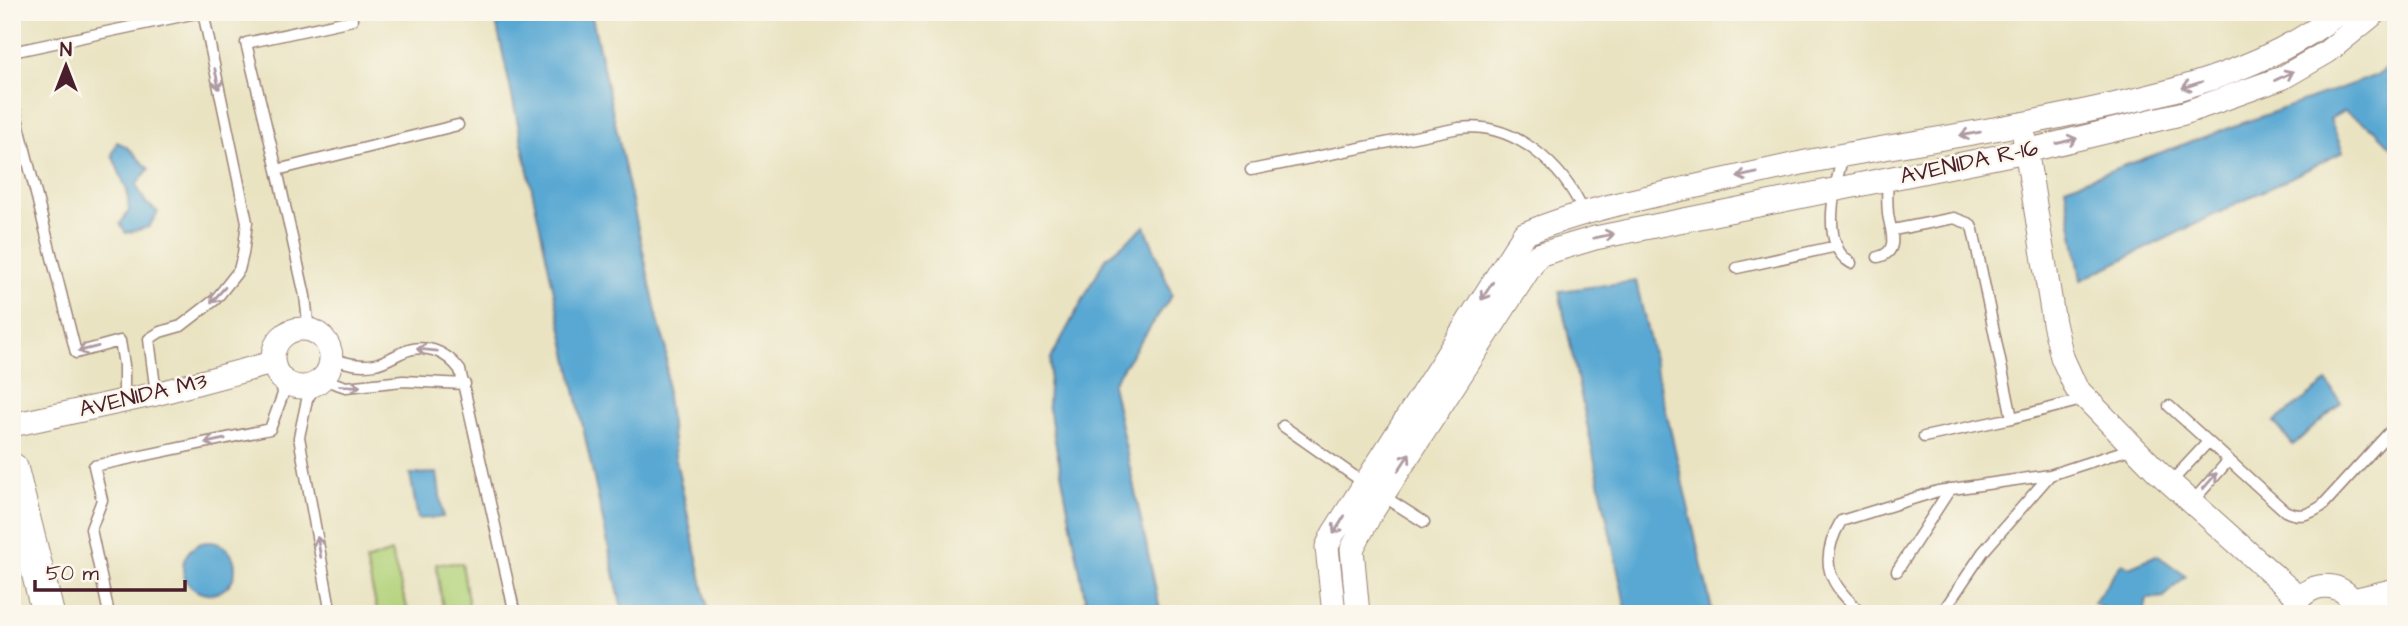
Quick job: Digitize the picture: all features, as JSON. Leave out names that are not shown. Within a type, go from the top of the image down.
[{"type":"street","name":"AVENIDA R-16","points":[[1524,234],[1555,221],[1652,196],[2169,93],[2256,63],[2313,33],[2340,12]]},
{"type":"street","name":"AVENIDA R-16","points":[[1538,255],[1595,238],[2026,151],[2184,113],[2282,78],[2327,52],[2376,12]]},
{"type":"street","points":[[2022,124],[2054,323],[2062,357],[2076,388],[2295,606],[2308,590],[2320,586],[2333,586],[2344,591],[2356,607],[2396,590]]},
{"type":"street","points":[[1334,614],[1327,547],[1374,489],[1538,255],[1524,234],[1374,489],[1352,550],[1358,614]]},
{"type":"street","points":[[293,330],[309,330],[323,337],[327,343],[323,374],[309,387],[294,387],[277,371],[272,354],[279,339],[293,330]]},
{"type":"street","name":"AVENIDA M3","points":[[12,425],[124,400],[277,371]]},
{"type":"street","points":[[12,468],[48,614]]},
{"type":"street","points":[[2390,614],[2396,613]]},
{"type":"lane","points":[[12,52],[202,12],[247,222],[239,270],[216,299],[181,326],[160,331],[149,338],[156,394]]},
{"type":"lane","points":[[309,330],[305,296],[246,43],[352,20],[350,12]]},
{"type":"lane","points":[[12,98],[76,352],[120,341],[124,365],[124,400]]},
{"type":"lane","points":[[277,170],[458,125]]},
{"type":"lane","points":[[1251,170],[1459,128],[1491,128],[1513,136],[1544,159],[1569,187],[1584,213]]},
{"type":"lane","points":[[1843,156],[1831,205],[1836,246],[1843,259],[1851,263]]},
{"type":"lane","points":[[1878,257],[1885,256],[1893,246],[1893,230],[1888,216],[1888,179]]},
{"type":"lane","points":[[1893,230],[1954,218],[1969,224],[1973,230],[2012,418]]},
{"type":"lane","points":[[1737,268],[1836,246]]},
{"type":"lane","points":[[331,614],[299,437],[307,400],[323,374],[384,362],[406,351],[428,349],[444,354],[453,361],[465,384],[514,614]]},
{"type":"lane","points":[[109,614],[91,529],[102,500],[94,466],[270,429],[283,394],[277,371]]},
{"type":"lane","points":[[323,374],[346,387],[403,381],[465,384]]},
{"type":"lane","points":[[1924,438],[2086,399]]},
{"type":"lane","points":[[2169,406],[2285,511],[2297,516],[2309,514],[2322,506],[2396,425]]},
{"type":"lane","points":[[1283,426],[1424,522]]},
{"type":"lane","points":[[2170,483],[2208,442]]},
{"type":"lane","points":[[1863,614],[1843,596],[1827,565],[1832,536],[1841,521],[1950,489],[2050,475],[2134,448]]},
{"type":"lane","points":[[2192,502],[2229,460]]},
{"type":"lane","points":[[1938,614],[1944,610],[1983,552],[2050,475]]},
{"type":"lane","points":[[1897,571],[1950,489]]},
{"type":"green space","points":[[391,552],[409,614],[378,614],[366,561]]},
{"type":"green space","points":[[462,563],[469,607],[443,609],[436,564]]},
{"type":"water","points":[[494,12],[591,12],[666,347],[667,397],[675,456],[709,614],[623,614]]},
{"type":"water","points":[[2396,58],[2396,151],[2375,130],[2344,111],[2330,119],[2343,152],[2081,280],[2065,187],[2380,74]]},
{"type":"water","points":[[117,142],[131,151],[149,169],[136,185],[146,203],[158,212],[149,227],[126,233],[120,224],[129,211],[127,190],[112,155]]},
{"type":"water","points":[[1145,226],[1172,295],[1112,384],[1161,614],[1088,614],[1048,404],[1051,358],[1105,259]]},
{"type":"water","points":[[1636,281],[1713,614],[1627,614],[1559,291]]},
{"type":"water","points":[[2327,382],[2341,403],[2293,445],[2274,422]]},
{"type":"water","points":[[437,473],[443,517],[418,519],[410,474]]},
{"type":"water","points":[[209,542],[219,544],[227,550],[233,558],[233,578],[227,586],[219,592],[209,594],[199,592],[191,586],[185,578],[183,568],[185,558],[191,550],[199,544]]},
{"type":"water","points":[[2157,555],[2186,576],[2164,597],[2147,599],[2144,614],[2112,614],[2094,603],[2122,563],[2129,567]]}]
